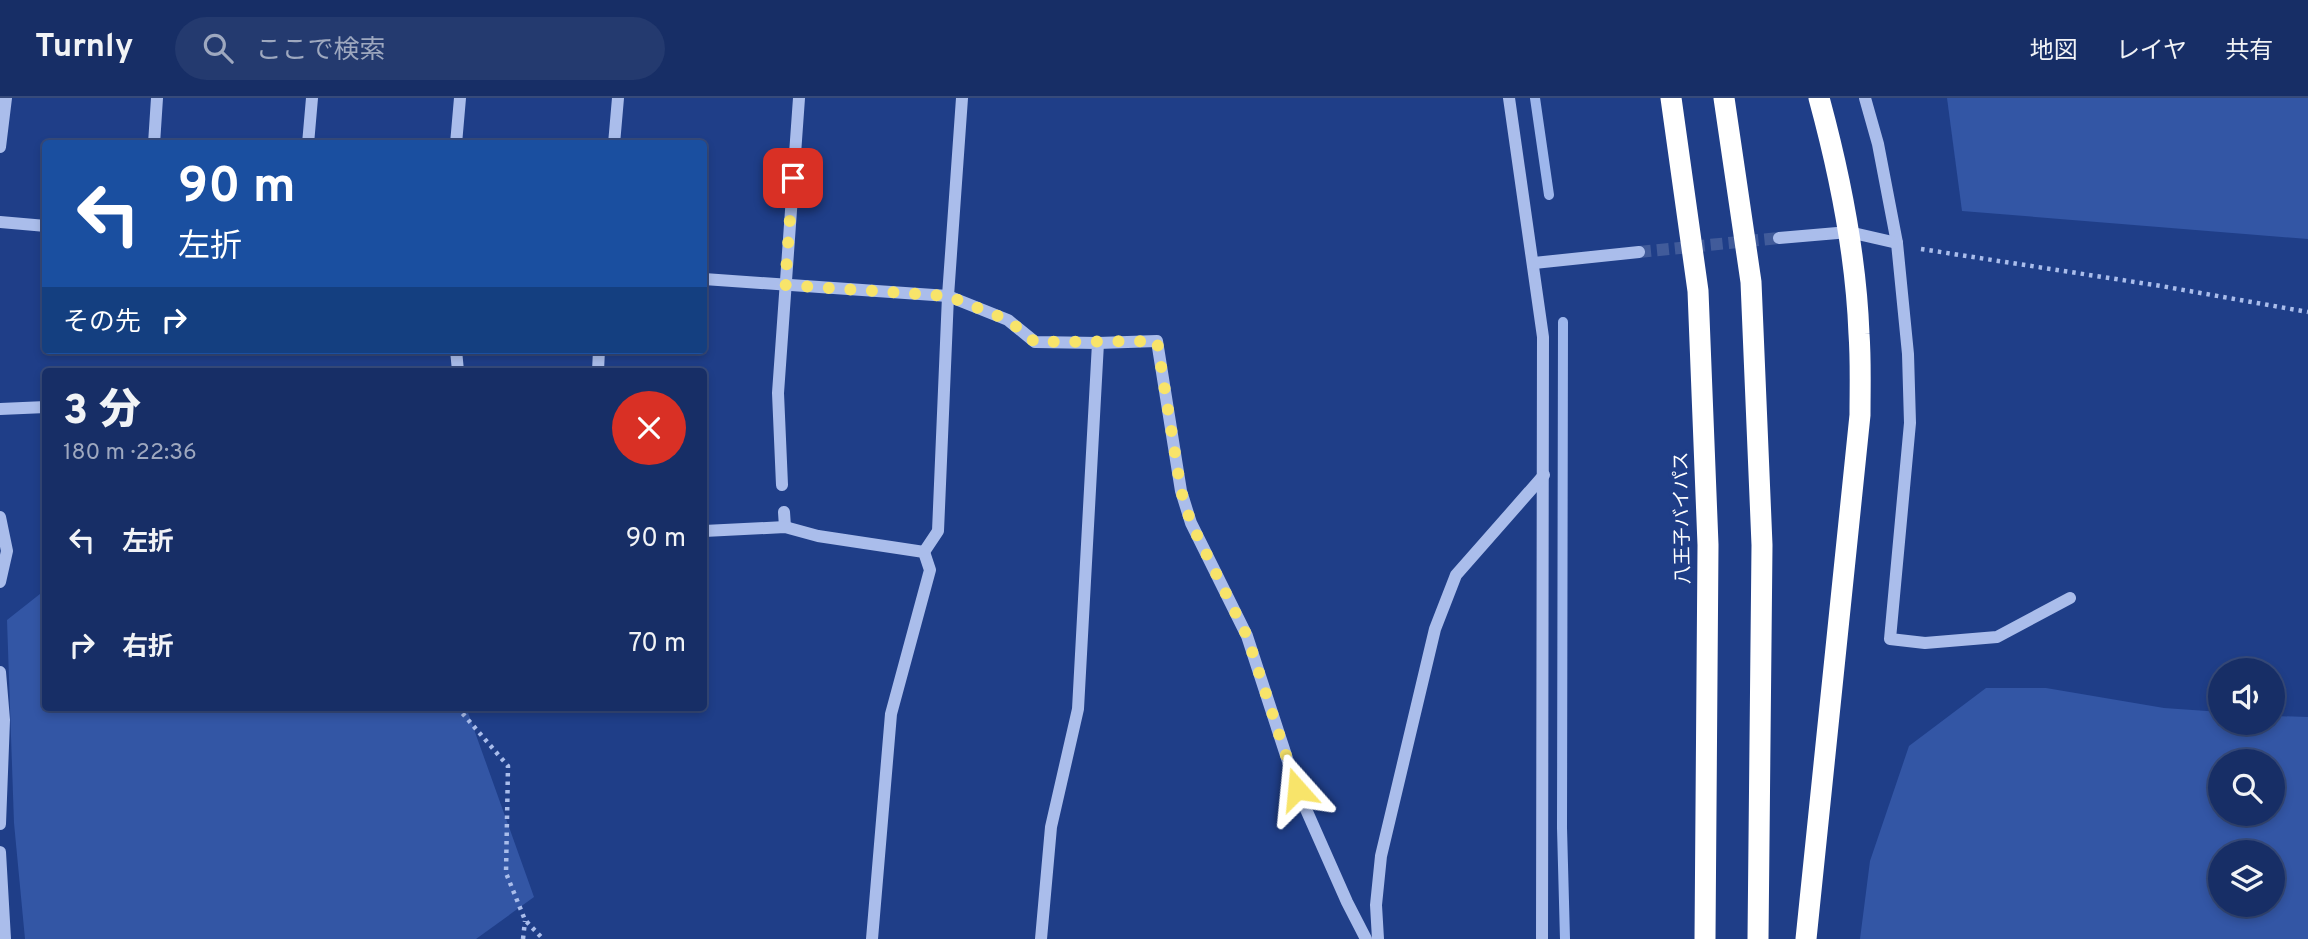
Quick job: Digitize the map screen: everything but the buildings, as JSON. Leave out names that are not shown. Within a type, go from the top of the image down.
[{"type":"highway","name":"八王子バイパス","points":[[1671,98],[1698,291],[1708,545],[1705,939]]},
{"type":"highway","points":[[1724,98],[1751,282],[1762,545],[1758,939]]},
{"type":"highway","points":[[1806,939],[1860,415],[1859,334],[1849,232],[1836,161],[1819,98]]},
{"type":"street","points":[[0,148],[6,98]]},
{"type":"street","points":[[154,140],[157,98]]},
{"type":"street","points":[[308,140],[312,98]]},
{"type":"street","points":[[456,140],[460,98]]},
{"type":"street","points":[[614,140],[618,98]]},
{"type":"street","points":[[782,485],[778,393],[799,98]]},
{"type":"street","points":[[924,552],[938,531],[948,296],[962,98]]},
{"type":"street","points":[[1509,98],[1543,337],[1542,939]]},
{"type":"street","points":[[1866,98],[1878,144],[1896,243],[1908,354],[1910,424],[1890,639],[1925,643],[1997,637],[2070,598]]},
{"type":"street","points":[[0,222],[42,226]]},
{"type":"street","points":[[1779,238],[1849,232],[1896,243]]},
{"type":"street","points":[[1534,263],[1639,252]]},
{"type":"street","points":[[707,279],[948,296],[1008,320],[1035,342],[1157,341],[1181,491],[1191,523],[1247,636],[1297,789],[1366,939]]},
{"type":"street","points":[[1041,939],[1051,827],[1078,709],[1098,343]]},
{"type":"street","points":[[0,409],[42,407]]},
{"type":"street","points":[[1378,939],[1376,905],[1381,856],[1435,629],[1456,575],[1544,475]]},
{"type":"street","points":[[784,512],[785,527]]},
{"type":"street","points":[[0,517],[8,551],[0,582]]},
{"type":"street","points":[[707,531],[785,527],[818,536],[924,552]]},
{"type":"street","points":[[872,939],[891,714],[930,570],[924,552]]},
{"type":"street","points":[[0,672],[4,720],[0,824]]},
{"type":"street","points":[[0,852],[5,939]]},
{"type":"path","points":[[1896,243],[1919,249],[2108,277],[2308,312]]},
{"type":"path","points":[[460,711],[508,766],[506,873],[525,920],[543,939]]},
{"type":"path","points":[[523,939],[525,920]]},
{"type":"shaded area","points":[[1947,98],[2308,98],[2308,239],[1962,211]]},
{"type":"shaded area","points":[[42,592],[42,711],[467,711],[534,897],[476,939],[25,939],[14,823],[7,620]]},
{"type":"shaded area","points":[[1986,688],[2046,688],[2164,708],[2208,711],[2208,735],[2285,735],[2285,716],[2308,717],[2308,939],[1860,939],[1870,861],[1909,746]]},
{"type":"waterway","points":[[1535,98],[1549,195]]},
{"type":"waterway","points":[[1563,322],[1562,828],[1565,939]]},
{"type":"tunnel","points":[[1639,252],[1779,238]]},
{"type":"route","points":[[793,178],[785,285],[948,296],[1008,320],[1035,342],[1157,341],[1181,491],[1191,523],[1247,636],[1297,789]]}]
